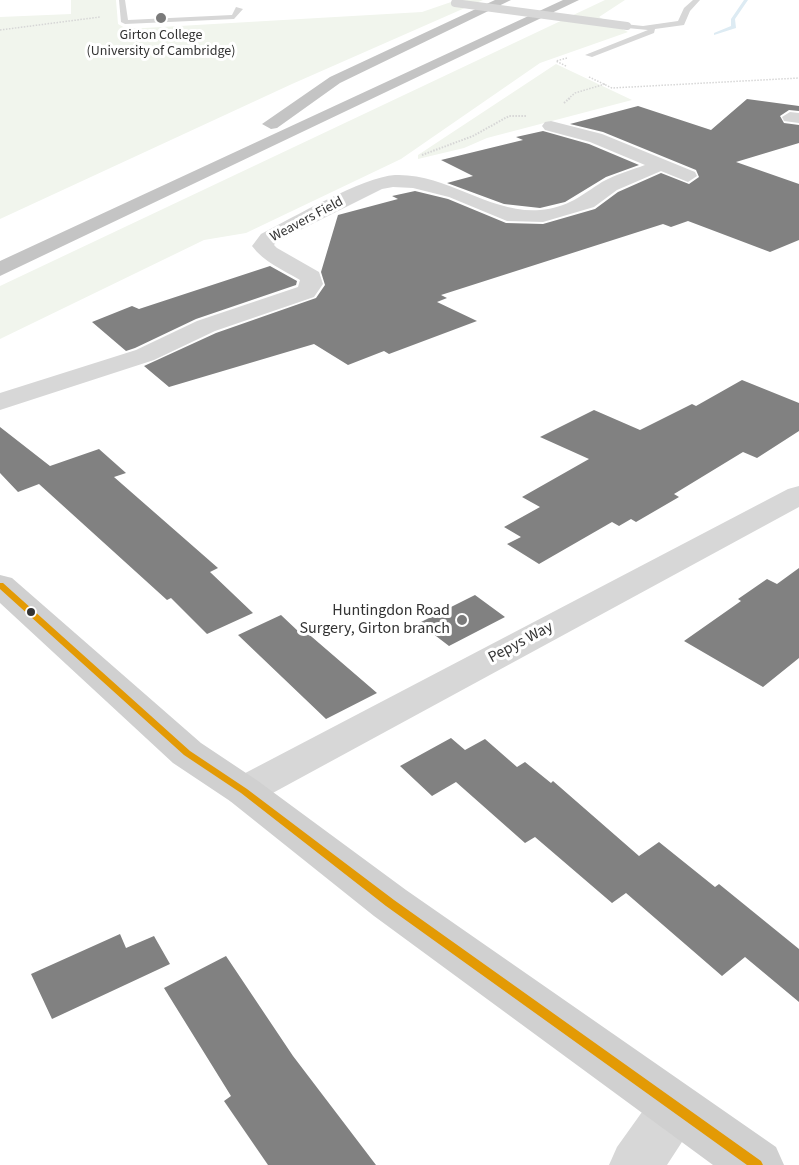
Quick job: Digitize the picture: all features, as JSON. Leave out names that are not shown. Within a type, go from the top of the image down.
[{"type":"highway","points":[[271,124],[335,81],[398,48],[505,0]]},
{"type":"highway","points":[[120,192],[537,0]]},
{"type":"highway","points":[[0,269],[573,0]]},
{"type":"highway","points":[[552,10],[585,0]]},
{"type":"street","points":[[551,126],[596,138],[688,176]]},
{"type":"street","name":"Weavers Field","points":[[0,402],[145,355],[206,326],[306,292],[312,284],[310,277],[269,253],[263,246],[268,238],[376,185],[393,181],[414,182],[456,193],[507,215],[543,216],[587,203],[610,186],[660,165]]},
{"type":"street","name":"Pepys Way","points":[[244,791],[799,495]]},
{"type":"street","points":[[0,585],[188,753],[244,791],[390,903],[757,1165]]},
{"type":"street","points":[[636,1165],[675,1108]]},
{"type":"lane","points":[[122,0],[124,22],[234,17],[239,9]]},
{"type":"lane","points":[[454,3],[627,26],[653,27],[681,23],[687,10],[697,0]]},
{"type":"lane","points":[[589,55],[651,31],[653,27]]},
{"type":"path","points":[[0,30],[124,16]]},
{"type":"path","points":[[557,108],[575,93],[605,84],[612,88],[799,78]]},
{"type":"path","points":[[376,185],[414,159],[473,136],[494,123],[509,117],[535,115]]},
{"type":"shaded area","points":[[71,0],[116,0],[118,24],[127,29],[422,12],[457,0],[483,0],[292,84],[0,219],[0,17],[71,14]]},
{"type":"shaded area","points":[[605,0],[625,0],[599,17],[628,32],[540,63],[401,159],[246,233],[204,240],[0,339],[0,286]]},
{"type":"shaded area","points":[[556,64],[632,100],[487,138],[464,148],[418,159],[418,155]]},
{"type":"building","points":[[747,99],[799,106],[799,111],[789,110],[780,116],[784,123],[799,125],[799,143],[736,162],[799,184],[799,240],[770,252],[688,221],[671,227],[663,224],[441,295],[447,298],[437,302],[477,321],[389,354],[384,351],[348,365],[314,344],[169,387],[144,366],[216,333],[316,298],[325,285],[321,272],[338,215],[398,199],[392,196],[415,191],[448,199],[506,223],[543,224],[595,209],[618,192],[661,173],[689,184],[699,177],[696,170],[603,132],[570,124],[638,106],[711,130]]},
{"type":"building","points":[[543,131],[589,144],[639,165],[606,177],[565,202],[540,208],[504,204],[447,183],[473,176],[441,160],[523,140],[516,137]]},
{"type":"building","points":[[270,266],[297,281],[296,285],[196,319],[126,351],[92,322],[132,306],[139,309]]},
{"type":"building","points":[[742,380],[799,403],[799,431],[757,458],[743,452],[674,494],[679,497],[636,522],[631,519],[619,526],[612,522],[539,564],[507,544],[521,537],[504,527],[540,507],[522,497],[589,459],[540,437],[594,410],[640,430],[692,404],[696,406]]},
{"type":"building","points":[[0,427],[50,466],[99,449],[126,473],[114,477],[218,568],[210,572],[253,613],[207,634],[171,598],[167,600],[39,484],[18,492],[0,473]]},
{"type":"building","points":[[799,568],[799,658],[763,687],[684,641],[741,601],[738,599],[767,579],[777,584]]},
{"type":"building","name":"Huntingdon Road Surgery, Girton branch","points":[[475,595],[505,617],[449,646],[419,623]]},
{"type":"building","points":[[281,615],[300,633],[305,631],[377,693],[326,719],[238,635]]},
{"type":"building","points":[[451,738],[465,750],[485,739],[517,767],[525,762],[551,783],[553,781],[639,856],[659,842],[715,887],[719,884],[799,949],[799,1002],[745,957],[722,976],[626,893],[612,903],[535,837],[525,843],[456,782],[432,796],[400,766]]},
{"type":"building","points":[[120,934],[126,948],[154,936],[170,964],[52,1019],[31,974]]},
{"type":"building","points":[[226,956],[293,1056],[376,1165],[268,1165],[224,1101],[231,1096],[164,988]]},
{"type":"waterway","points":[[716,34],[734,27],[733,19],[746,0]]},
{"type":"transit line","points":[[0,585],[187,753],[244,791],[390,903],[757,1165]]},
{"type":"place","name":"Girton College (University of Cambridge)","points":[[161,18]]},
{"type":"place","name":"Huntingdon Road Surgery, Girton branch","points":[[462,620]]}]
